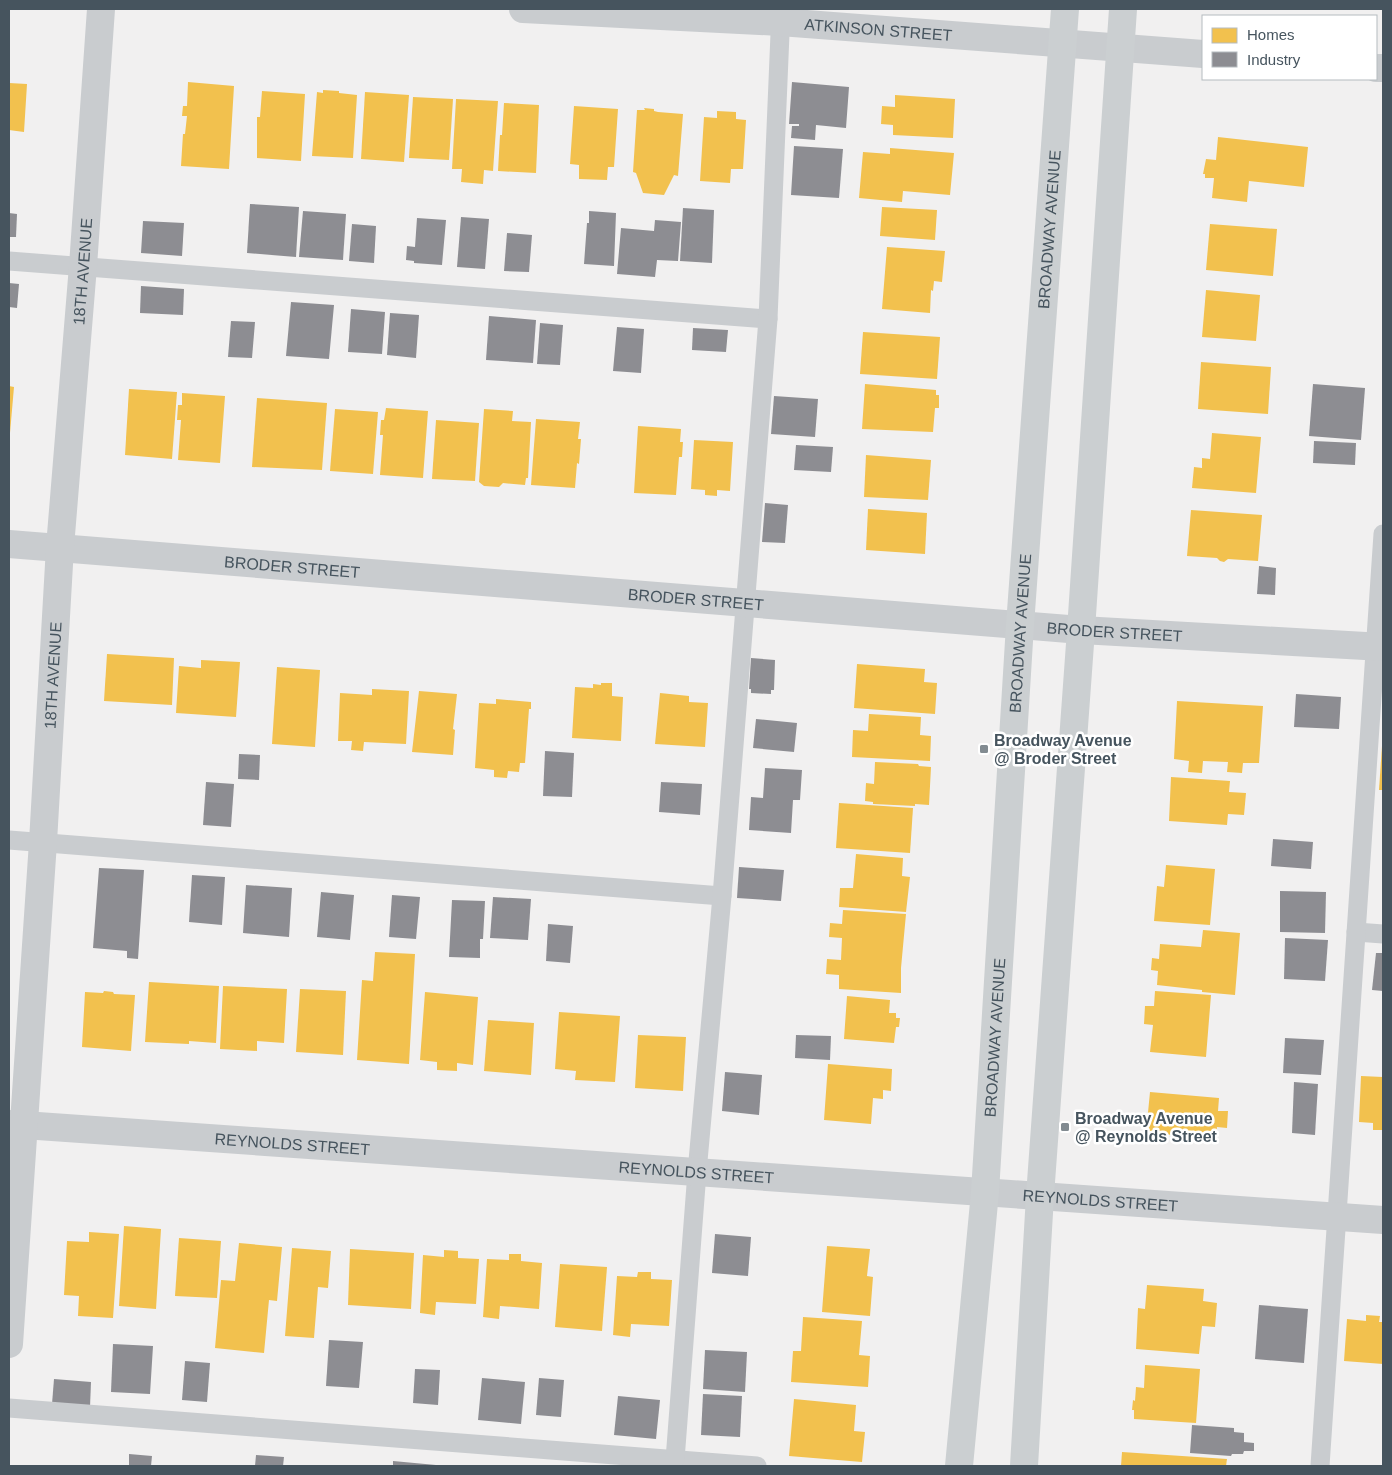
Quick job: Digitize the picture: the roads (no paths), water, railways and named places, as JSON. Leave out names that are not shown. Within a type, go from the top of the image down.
[{"type":"street","name":"18TH AVENUE","points":[[9,1344],[16,1125],[43,842],[60,547],[83,266],[101,9]]},
{"type":"street","name":"ATKINSON STREET","points":[[523,9],[780,15],[1062,43],[1202,54]]},
{"type":"street","name":"BROADWAY AVENUE","points":[[960,1466],[984,1192],[1020,625],[1065,9]]},
{"type":"street","points":[[1024,1466],[1040,1196],[1123,9]]},
{"type":"street","name":"BRODER STREET","points":[[9,544],[1081,630],[1379,647]]},
{"type":"street","name":"REYNOLDS STREET","points":[[16,1125],[1383,1220]]},
{"type":"lane","points":[[675,1460],[768,319],[780,15]]},
{"type":"lane","points":[[9,261],[768,319]]},
{"type":"lane","points":[[1320,1466],[1356,932],[1379,647],[1383,534]]},
{"type":"lane","points":[[9,840],[722,896]]},
{"type":"lane","points":[[1356,932],[1383,934]]},
{"type":"lane","points":[[9,1408],[757,1466]]},
{"type":"place","name":"Broadway Avenue @ Broder Street","points":[[984,749]]},
{"type":"place","name":"Broadway Avenue @ Reynolds Street","points":[[1065,1127]]}]
